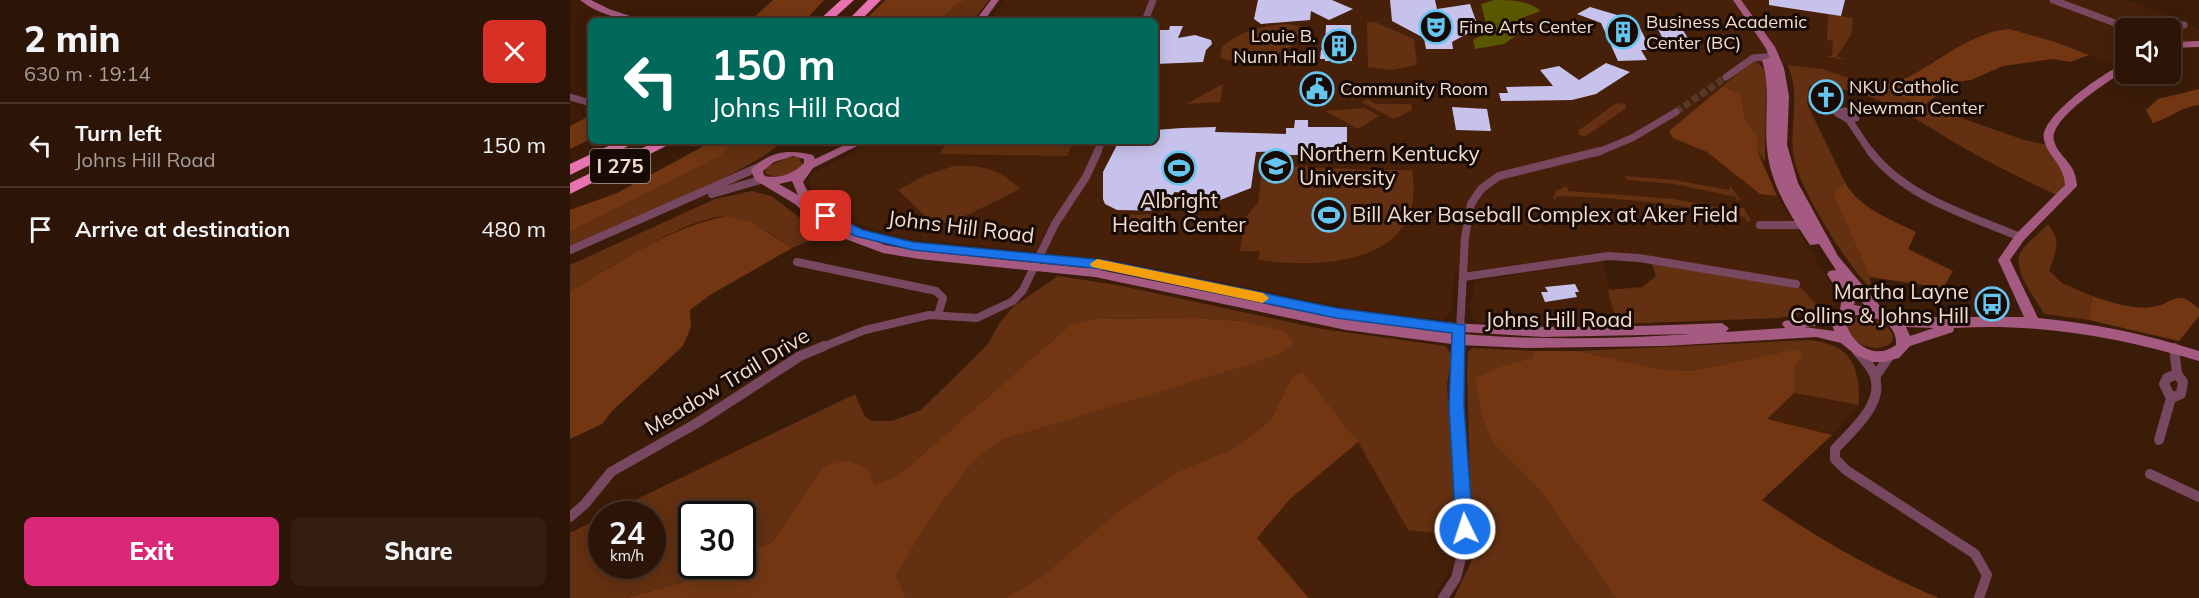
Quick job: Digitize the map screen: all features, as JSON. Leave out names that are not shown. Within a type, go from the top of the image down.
[{"type":"highway","points":[[827,18],[848,0]]},
{"type":"highway","points":[[856,18],[875,0]]},
{"type":"highway","name":"I 275","points":[[570,170],[625,144]]},
{"type":"highway","name":"I 275","points":[[570,189],[663,144]]},
{"type":"main road","points":[[584,0],[606,11],[630,18]]},
{"type":"main road","points":[[981,18],[995,0]]},
{"type":"main road","points":[[1727,0],[1770,56],[1772,148],[1775,166],[1784,192],[1849,298],[1842,314],[1842,338],[1857,351],[1868,355],[1890,355],[1900,350],[1904,343],[1902,333],[1883,316],[1833,258],[1792,183],[1784,157],[1784,96],[1770,56],[1737,0]]},
{"type":"main road","points":[[2181,45],[2199,44]]},
{"type":"main road","points":[[2032,322],[2004,260],[2019,237],[2071,186],[2068,167],[2048,139],[2048,129],[2052,122],[2115,74]]},
{"type":"main road","points":[[803,154],[787,179],[763,180],[757,174],[765,163],[784,154],[803,154],[841,144]]},
{"type":"main road","points":[[765,163],[848,144]]},
{"type":"main road","name":"Johns Hill Road","points":[[803,154],[797,182],[800,192],[826,216],[859,233],[913,246],[1037,261],[1148,282],[1317,320],[1460,334],[1604,343],[1797,332],[1816,332],[1842,338]]},
{"type":"main road","name":"Johns Hill Road","points":[[763,180],[799,201],[828,228],[866,244],[919,255],[1037,261]]},
{"type":"main road","name":"Johns Hill Road","points":[[1460,334],[1763,327],[1842,314],[1883,316]]},
{"type":"main road","points":[[1883,316],[1927,326],[1966,322],[2032,322],[2099,330],[2199,356]]},
{"type":"main road","points":[[1904,343],[1966,322]]},
{"type":"street","points":[[1146,18],[1153,0]]},
{"type":"street","points":[[2053,0],[2115,23],[2184,25]]},
{"type":"street","points":[[1726,76],[1743,62],[1770,56]]},
{"type":"street","points":[[570,97],[588,102]]},
{"type":"street","points":[[1443,598],[1456,579],[1465,542],[1456,406],[1468,211],[1481,189],[1499,176],[1579,158],[1632,138],[1676,112]]},
{"type":"street","points":[[1850,120],[1870,151],[1897,178],[1926,195],[2019,237]]},
{"type":"street","name":"Meadow Trail Drive","points":[[570,517],[585,504],[611,472],[697,423],[800,356],[841,338],[938,315],[977,318],[1002,308],[1023,290],[1055,224],[1086,177],[1101,144]]},
{"type":"street","points":[[570,250],[765,163]]},
{"type":"street","points":[[570,256],[722,190],[763,180]]},
{"type":"street","points":[[1760,225],[1803,225]]},
{"type":"street","points":[[1463,277],[1608,256],[1639,258],[1796,284]]},
{"type":"street","points":[[797,262],[936,291],[943,298],[938,315]]},
{"type":"street","points":[[2171,398],[2181,394],[2183,382],[2177,374],[2174,348]]},
{"type":"street","points":[[1857,351],[1875,377],[1876,391],[1868,410],[1835,449],[1835,459],[1846,470],[1975,554],[1989,573],[1989,578],[1979,598]]},
{"type":"street","points":[[1875,377],[1890,355]]},
{"type":"street","points":[[2158,440],[2171,398],[2164,384],[2167,378],[2177,374]]},
{"type":"street","points":[[2150,474],[2199,497]]},
{"type":"shaded area","points":[[773,0],[824,0],[808,18],[753,18]]},
{"type":"shaded area","points":[[885,0],[966,0],[955,5],[942,18],[867,18]]},
{"type":"shaded area","points":[[966,0],[989,0],[975,18],[942,18],[955,5]]},
{"type":"shaded area","name":"Northern Kentucky University","points":[[1005,0],[2127,0],[2174,18],[2115,18],[2115,65],[2055,42],[2010,29],[1985,33],[1960,48],[1940,56],[1921,70],[1878,88],[1823,69],[1751,62],[1669,131],[1673,138],[1707,152],[1760,194],[1777,196],[1837,294],[1835,305],[1828,309],[1815,303],[1804,293],[1798,281],[1612,253],[1454,274],[1451,313],[1443,320],[1352,309],[1113,260],[902,238],[853,222],[834,210],[810,187],[809,179],[815,172],[867,144],[1158,144],[1158,18],[992,18]]},
{"type":"shaded area","points":[[1494,0],[1525,3],[1541,11],[1522,18],[1521,32],[1504,44],[1475,49],[1473,40],[1483,35],[1483,32],[1488,32],[1481,4]]},
{"type":"shaded area","points":[[1828,14],[1853,18],[1851,35],[1837,56],[1845,60],[1826,56],[1832,56],[1833,41],[1827,40]]},
{"type":"shaded area","name":"Northern Kentucky University","points":[[2181,21],[2199,30],[2199,41],[2181,42]]},
{"type":"shaded area","points":[[1367,22],[1375,22],[1414,39],[1417,65],[1392,70],[1368,67]]},
{"type":"shaded area","points":[[1288,24],[1301,26],[1305,32],[1300,40],[1280,53],[1240,61],[1220,57],[1222,47],[1244,33],[1261,27]]},
{"type":"shaded area","points":[[2010,29],[2089,55],[2070,62],[2053,59],[2003,66],[1971,80],[1955,82],[1924,105],[1878,88],[1916,73],[1976,38],[1999,30]]},
{"type":"shaded area","points":[[1756,61],[1764,69],[1766,82],[1765,162],[1757,150],[1758,136],[1746,122],[1740,94],[1723,86],[1751,62]]},
{"type":"shaded area","points":[[1787,65],[1823,69],[2024,140],[2048,145],[2064,171],[2066,183],[2057,195],[1983,159],[1906,113],[1871,97],[1852,91],[1809,86],[1807,104],[1845,182],[1833,195],[1870,277],[1871,288],[1849,263],[1824,224],[1796,166],[1792,142],[1794,96]]},
{"type":"shaded area","points":[[1223,84],[1220,102],[1186,104]]},
{"type":"shaded area","points":[[1723,86],[1740,94],[1746,122],[1758,136],[1757,150],[1777,196],[1760,194],[1707,152],[1673,138],[1669,131]]},
{"type":"shaded area","points":[[2199,89],[2199,105],[2186,108],[2153,123],[2146,110],[2158,99]]},
{"type":"shaded area","points":[[1366,99],[1376,104],[1411,104],[1412,110],[1394,119],[1362,102]]},
{"type":"shaded area","points":[[1625,103],[1626,108],[1586,136],[1579,135],[1579,130],[1615,104]]},
{"type":"shaded area","points":[[1365,108],[1379,116],[1358,129],[1325,111]]},
{"type":"shaded area","points":[[588,117],[588,140],[570,149],[570,126]]},
{"type":"shaded area","points":[[707,144],[734,144],[720,156],[570,232],[570,210],[617,193]]},
{"type":"shaded area","points":[[734,144],[777,144],[749,165],[719,180],[570,247],[570,232],[720,156]]},
{"type":"shaded area","points":[[945,144],[1073,144],[1067,156],[939,154]]},
{"type":"shaded area","points":[[788,157],[798,157],[803,165],[785,175],[775,176],[765,173],[767,167]]},
{"type":"shaded area","name":"Bill Aker Baseball Complex at Aker Field","points":[[1270,165],[1281,165],[1280,168],[1307,166],[1307,168],[1412,170],[1413,201],[1404,225],[1388,242],[1366,254],[1312,263],[1258,260],[1260,251],[1240,251],[1245,218],[1258,203],[1261,178],[1266,178],[1261,169]]},
{"type":"shaded area","points":[[954,166],[998,172],[1020,189],[951,223],[932,223],[898,190],[926,175]]},
{"type":"shaded area","points":[[1625,176],[1675,180],[1729,190],[1730,186],[1740,199],[1737,201],[1736,197],[1674,184],[1626,180]]},
{"type":"shaded area","points":[[1845,182],[1858,199],[1867,206],[1916,232],[1908,249],[1953,271],[1943,288],[1870,277],[1833,195]]},
{"type":"shaded area","points":[[1567,186],[1568,191],[1674,199],[1739,212],[1739,208],[1744,208],[1751,221],[1746,222],[1746,217],[1652,202],[1556,196],[1556,199],[1553,199],[1556,191]]},
{"type":"shaded area","points":[[752,191],[771,196],[823,235],[792,248],[748,222],[731,217],[715,217],[673,232],[570,291],[570,265],[715,199]]},
{"type":"shaded area","points":[[1163,214],[1160,227],[1122,228],[1125,215]]},
{"type":"shaded area","points":[[728,216],[752,222],[792,248],[710,295],[690,310],[691,327],[683,346],[612,411],[602,424],[570,439],[570,291],[666,236]]},
{"type":"shaded area","points":[[2048,224],[2056,242],[2049,271],[2062,283],[2092,296],[2089,320],[2044,314],[2022,275],[2019,267],[2021,252]]},
{"type":"shaded area","points":[[1603,260],[1617,324],[1480,323],[1472,317],[1470,307],[1475,282]]},
{"type":"shaded area","points":[[1652,264],[1801,288],[1815,303],[1828,309],[1779,318],[1617,324],[1608,290],[1642,287],[1656,276]]},
{"type":"shaded area","points":[[1058,276],[1117,285],[1322,329],[1446,346],[1452,356],[1447,385],[1457,530],[1451,535],[1408,530],[1358,442],[1301,371],[1293,375],[1270,421],[1232,449],[1177,472],[1123,507],[1040,578],[1005,598],[906,598],[896,575],[934,513],[973,462],[1001,440],[1284,352],[1242,321],[1195,318],[1094,319],[1070,325],[899,475],[874,486],[870,469],[849,460],[825,465],[772,542],[756,549],[756,501],[678,501],[678,579],[691,579],[627,598],[570,598],[570,533],[588,524],[588,579],[666,579],[666,501],[633,501],[855,394],[864,415],[871,421],[892,421],[921,410],[988,344],[1000,322],[1014,306]]},
{"type":"shaded area","points":[[2092,296],[2122,305],[2145,308],[2180,298],[2192,302],[2199,309],[2199,316],[2179,341],[2089,320]]},
{"type":"shaded area","points":[[1859,316],[1874,319],[1883,324],[1893,335],[1892,342],[1882,347],[1872,348],[1851,338],[1845,322]]},
{"type":"shaded area","points":[[1195,318],[1242,321],[1284,331],[1293,342],[1285,352],[1244,366],[1001,440],[973,462],[934,513],[896,575],[906,598],[627,598],[691,579],[756,579],[756,549],[772,542],[825,465],[849,460],[870,469],[874,485],[899,475],[1070,325],[1093,319]]},
{"type":"shaded area","points":[[1809,340],[1824,342],[1844,352],[1855,369],[1858,379],[1859,405],[1794,393],[1794,369],[1803,355],[1796,349],[1692,371],[1659,369],[1578,351]]},
{"type":"shaded area","points":[[1472,348],[1534,351],[1532,358],[1505,365],[1494,444],[1538,488],[1616,598],[1454,598],[1472,560],[1467,371],[1468,352]]},
{"type":"shaded area","points":[[1796,349],[1804,354],[1794,369],[1794,393],[1767,419],[1832,435],[1762,500],[1848,554],[1939,598],[1616,598],[1538,488],[1494,444],[1483,418],[1475,378],[1505,365],[1532,358],[1534,351],[1578,351],[1659,369],[1692,371]]},
{"type":"shaded area","points":[[1302,371],[1358,442],[1289,500],[1257,538],[1309,598],[1005,598],[1040,578],[1123,507],[1177,472],[1232,449],[1270,421],[1293,375]]},
{"type":"shaded area","points":[[1794,393],[1859,405],[1832,435],[1767,419]]},
{"type":"shaded area","points":[[1358,442],[1408,530],[1451,535],[1457,530],[1455,561],[1432,598],[1309,598],[1257,538],[1289,500]]},
{"type":"building","points":[[1258,0],[1332,0],[1353,9],[1329,20],[1311,11],[1310,20],[1261,24],[1254,19]]},
{"type":"building","name":"Fine Arts Center","points":[[1390,0],[1435,0],[1437,9],[1470,4],[1476,21],[1470,24],[1472,31],[1452,42],[1453,49],[1426,49],[1424,38],[1392,21]]},
{"type":"building","points":[[1769,0],[1845,0],[1841,16],[1769,5]]},
{"type":"building","name":"Business Academic Center (BC)","points":[[1590,7],[1624,17],[1629,27],[1639,26],[1651,50],[1641,50],[1647,60],[1618,61],[1601,23],[1577,14]]},
{"type":"building","points":[[1659,21],[1681,27],[1689,40],[1664,41],[1656,25]]},
{"type":"building","name":"Louie B. Nunn Hall","points":[[1326,25],[1351,25],[1352,61],[1320,59],[1321,50],[1325,50]]},
{"type":"building","points":[[1170,26],[1183,26],[1178,38],[1195,35],[1211,40],[1212,44],[1206,50],[1203,62],[1158,64],[1158,30],[1169,30]]},
{"type":"building","points":[[1606,63],[1630,72],[1596,94],[1572,100],[1501,101],[1499,93],[1508,93],[1506,87],[1553,86],[1540,70],[1559,66],[1579,80]]},
{"type":"building","points":[[1452,107],[1487,109],[1491,131],[1456,130]]},
{"type":"building","name":"Albright Health Center","points":[[1295,120],[1308,120],[1308,127],[1347,127],[1347,154],[1292,155],[1284,154],[1284,151],[1256,152],[1251,188],[1205,206],[1186,208],[1190,193],[1174,192],[1171,209],[1165,211],[1117,210],[1105,204],[1103,199],[1103,172],[1117,144],[1158,144],[1158,130],[1216,127],[1215,132],[1286,134],[1286,128],[1294,128]]},
{"type":"building","points":[[1575,284],[1579,292],[1575,292],[1577,297],[1545,302],[1541,292],[1548,292],[1545,287]]},
{"type":"tunnel","points":[[1676,112],[1726,77]]},
{"type":"slow traffic","points":[[1097,264],[1158,274],[1263,298]]},
{"type":"place","name":"Fine Arts Center","points":[[1436,27]]},
{"type":"place","name":"Business Academic Center (BC)","points":[[1623,32]]},
{"type":"place","name":"Louie B. Nunn Hall","points":[[1339,46]]},
{"type":"place","name":"Community Room","points":[[1317,89]]},
{"type":"place","name":"NKU Catholic Newman Center","points":[[1826,97]]},
{"type":"place","name":"Northern Kentucky University","points":[[1276,166]]},
{"type":"place","name":"Albright Health Center","points":[[1179,168]]},
{"type":"place","name":"Bill Aker Baseball Complex at Aker Field","points":[[1329,215]]},
{"type":"place","name":"Martha Layne Collins & Johns Hill","points":[[1992,304]]},
{"type":"route","points":[[826,216],[859,233],[913,246],[1103,264],[1336,313],[1460,329],[1456,406],[1465,529]]}]
